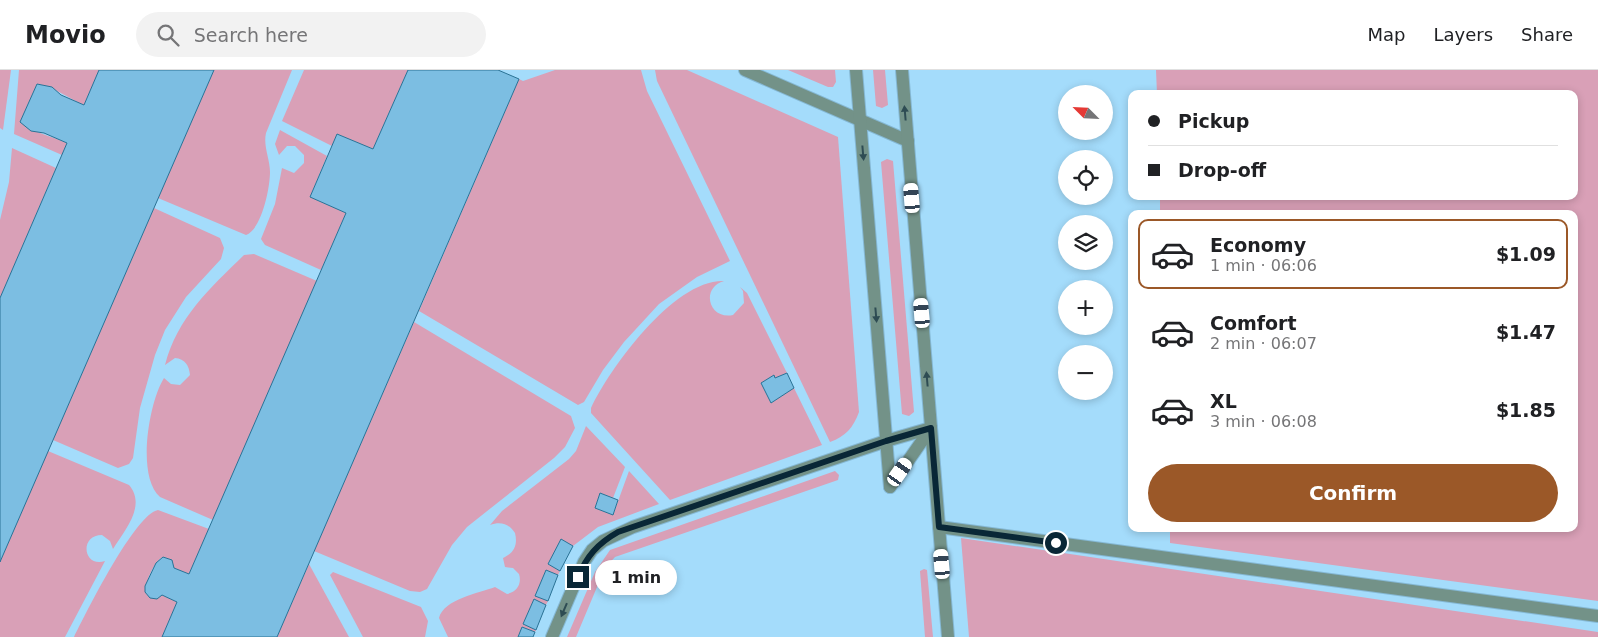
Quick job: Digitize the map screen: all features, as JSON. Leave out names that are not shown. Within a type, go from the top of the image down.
[{"type":"lane","points":[[745,70],[908,141]]},
{"type":"lane","points":[[856,70],[890,487],[931,428]]},
{"type":"lane","points":[[902,70],[948,637]]},
{"type":"lane","points":[[552,637],[584,562],[603,541],[633,527],[886,441],[931,428]]},
{"type":"lane","points":[[939,527],[1598,616]]},
{"type":"shaded area","points":[[0,70],[11,70],[3,130],[0,128]]},
{"type":"shaded area","points":[[19,70],[99,70],[84,105],[55,90],[37,84],[20,122],[37,132],[67,143],[62,155],[14,134]]},
{"type":"shaded area","points":[[214,70],[292,70],[266,133],[265,143],[270,172],[264,207],[256,225],[246,235],[158,198]]},
{"type":"shaded area","points":[[304,70],[408,70],[373,149],[337,134],[332,146],[282,121]]},
{"type":"shaded area","points":[[555,70],[641,70],[647,91],[730,261],[697,277],[659,304],[624,342],[603,370],[584,402],[578,405],[419,311],[519,79],[523,81]]},
{"type":"shaded area","points":[[655,70],[687,70],[838,137],[859,412],[848,431],[836,440],[830,442],[657,81]]},
{"type":"shaded area","points":[[788,70],[835,70],[836,82],[833,87],[828,87]]},
{"type":"shaded area","points":[[873,70],[885,70],[888,105],[882,108],[876,106]]},
{"type":"shaded area","points":[[1156,70],[1598,70],[1598,601],[1170,543],[1170,532],[1578,532],[1578,210],[1160,210],[1160,200],[1578,200],[1578,90],[1157,90]]},
{"type":"shaded area","points":[[280,130],[327,156],[310,197],[346,213],[321,270],[265,245],[261,239],[275,204],[282,168],[294,173],[304,163],[304,155],[295,146],[287,146],[279,155],[275,144]]},
{"type":"shaded area","points":[[12,148],[56,168],[0,298],[0,220],[9,182]]},
{"type":"shaded area","points":[[887,159],[893,161],[914,412],[909,416],[902,414],[881,162]]},
{"type":"shaded area","points":[[154,208],[220,238],[224,248],[221,259],[186,297],[165,330],[155,355],[140,408],[133,458],[129,464],[118,468],[53,440]]},
{"type":"shaded area","points":[[254,254],[317,281],[213,520],[160,497],[153,487],[148,473],[147,439],[154,404],[164,378],[171,384],[180,385],[190,375],[189,368],[184,361],[175,358],[165,365],[170,348],[186,318],[207,292],[244,255]]},
{"type":"shaded area","points":[[724,281],[712,290],[710,302],[713,308],[718,313],[733,315],[744,303],[743,291],[740,287],[747,293],[787,373],[775,378],[773,376],[761,383],[771,403],[794,388],[822,445],[670,500],[591,413],[591,408],[600,391],[628,350],[665,310],[685,294],[705,284]]},
{"type":"shaded area","points":[[414,322],[571,416],[575,428],[565,447],[554,458],[467,527],[452,545],[427,589],[420,592],[410,591],[314,551]]},
{"type":"shaded area","points":[[586,426],[625,467],[613,498],[600,493],[595,508],[613,515],[629,471],[659,504],[598,527],[573,546],[562,540],[548,564],[560,571],[558,575],[546,570],[535,596],[548,601],[546,605],[534,600],[523,624],[536,630],[535,632],[522,627],[518,637],[448,637],[439,618],[442,611],[455,601],[495,587],[507,594],[518,587],[520,581],[519,574],[513,568],[505,567],[503,558],[510,554],[514,548],[516,541],[515,533],[504,524],[490,525],[502,511],[569,459],[576,451]]},
{"type":"shaded area","points":[[48,451],[129,485],[136,501],[135,510],[128,526],[113,549],[110,541],[102,535],[95,536],[87,545],[88,556],[92,560],[98,562],[105,561],[65,637],[0,637],[0,562]]},
{"type":"shaded area","points":[[835,471],[839,475],[838,480],[615,557],[605,568],[576,637],[567,637],[595,572],[610,550]]},
{"type":"shaded area","points":[[158,510],[209,529],[189,574],[174,568],[172,560],[163,557],[156,563],[148,578],[145,592],[149,596],[158,598],[162,595],[177,602],[162,637],[74,637],[124,546],[148,516]]},
{"type":"shaded area","points":[[961,538],[1598,632],[1598,637],[969,637]]},
{"type":"shaded area","points":[[309,564],[349,637],[277,637]]},
{"type":"shaded area","points":[[927,570],[933,637],[925,637],[920,571]]},
{"type":"shaded area","points":[[333,572],[421,607],[428,621],[425,637],[363,637],[330,575]]},
{"type":"building","points":[[99,70],[214,70],[0,562],[0,298],[67,143],[44,133],[31,131],[20,122],[37,84],[52,87],[61,95],[84,105]]},
{"type":"building","points":[[408,70],[498,70],[519,79],[277,637],[162,637],[177,602],[162,595],[157,599],[150,598],[145,592],[145,586],[156,563],[163,557],[172,560],[174,568],[189,574],[346,213],[310,197],[337,134],[373,149]]},
{"type":"building","points":[[787,373],[794,388],[771,403],[761,383],[774,375],[775,378]]},
{"type":"building","points":[[600,493],[618,500],[613,515],[595,508]]},
{"type":"building","points":[[561,539],[573,546],[560,571],[548,564]]},
{"type":"building","points":[[546,570],[558,575],[548,601],[535,596]]},
{"type":"building","points":[[534,599],[546,605],[536,630],[523,624]]},
{"type":"building","points":[[522,627],[535,632],[533,637],[518,637]]},
{"type":"route","points":[[578,577],[584,562],[592,550],[618,532],[886,441],[931,428],[939,527],[1056,543]]}]
